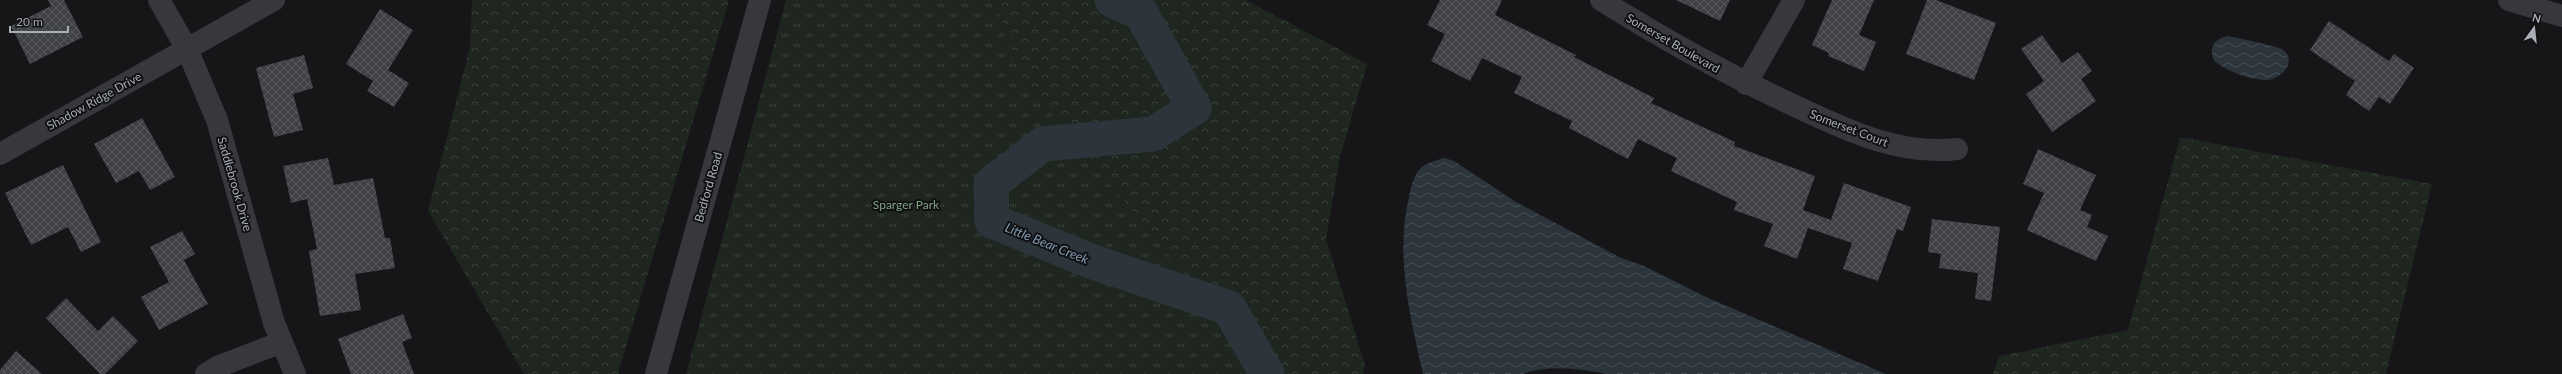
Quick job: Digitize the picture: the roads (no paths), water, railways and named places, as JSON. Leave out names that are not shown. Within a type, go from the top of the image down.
[{"type":"street","name":"Saddlebrook Drive","points":[[159,0],[187,49],[217,120],[274,323],[295,374]]},
{"type":"street","name":"Shadow Ridge Drive","points":[[0,154],[274,0]]},
{"type":"street","name":"Bedford Road","points":[[656,374],[760,0]]},
{"type":"street","name":"Somerset Boulevard","points":[[1601,0],[1671,44],[1746,84]]},
{"type":"street","points":[[1746,84],[1794,0]]},
{"type":"street","points":[[2509,0],[2562,16]]},
{"type":"street","name":"Somerset Court","points":[[1746,84],[1840,127],[1885,143],[1918,150],[1957,150]]},
{"type":"street","points":[[206,374],[217,367],[282,342]]},
{"type":"water","points":[[2228,36],[2282,49],[2287,53],[2289,63],[2283,73],[2273,79],[2260,80],[2240,75],[2215,62],[2213,57],[2212,49],[2215,42]]},
{"type":"water","points":[[1445,158],[1454,161],[1516,202],[1619,257],[1646,267],[1708,298],[1886,374],[1608,374],[1575,369],[1554,368],[1522,374],[1423,374],[1413,330],[1406,286],[1403,241],[1405,219],[1413,181],[1417,173],[1427,164]]},
{"type":"waterway","name":"Little Bear Creek","points":[[1112,0],[1141,13],[1194,108],[1153,134],[1043,144],[991,184],[992,221],[1093,262],[1229,308],[1267,374]]},
{"type":"park label","name":"Sparger Park","points":[[906,204]]}]
